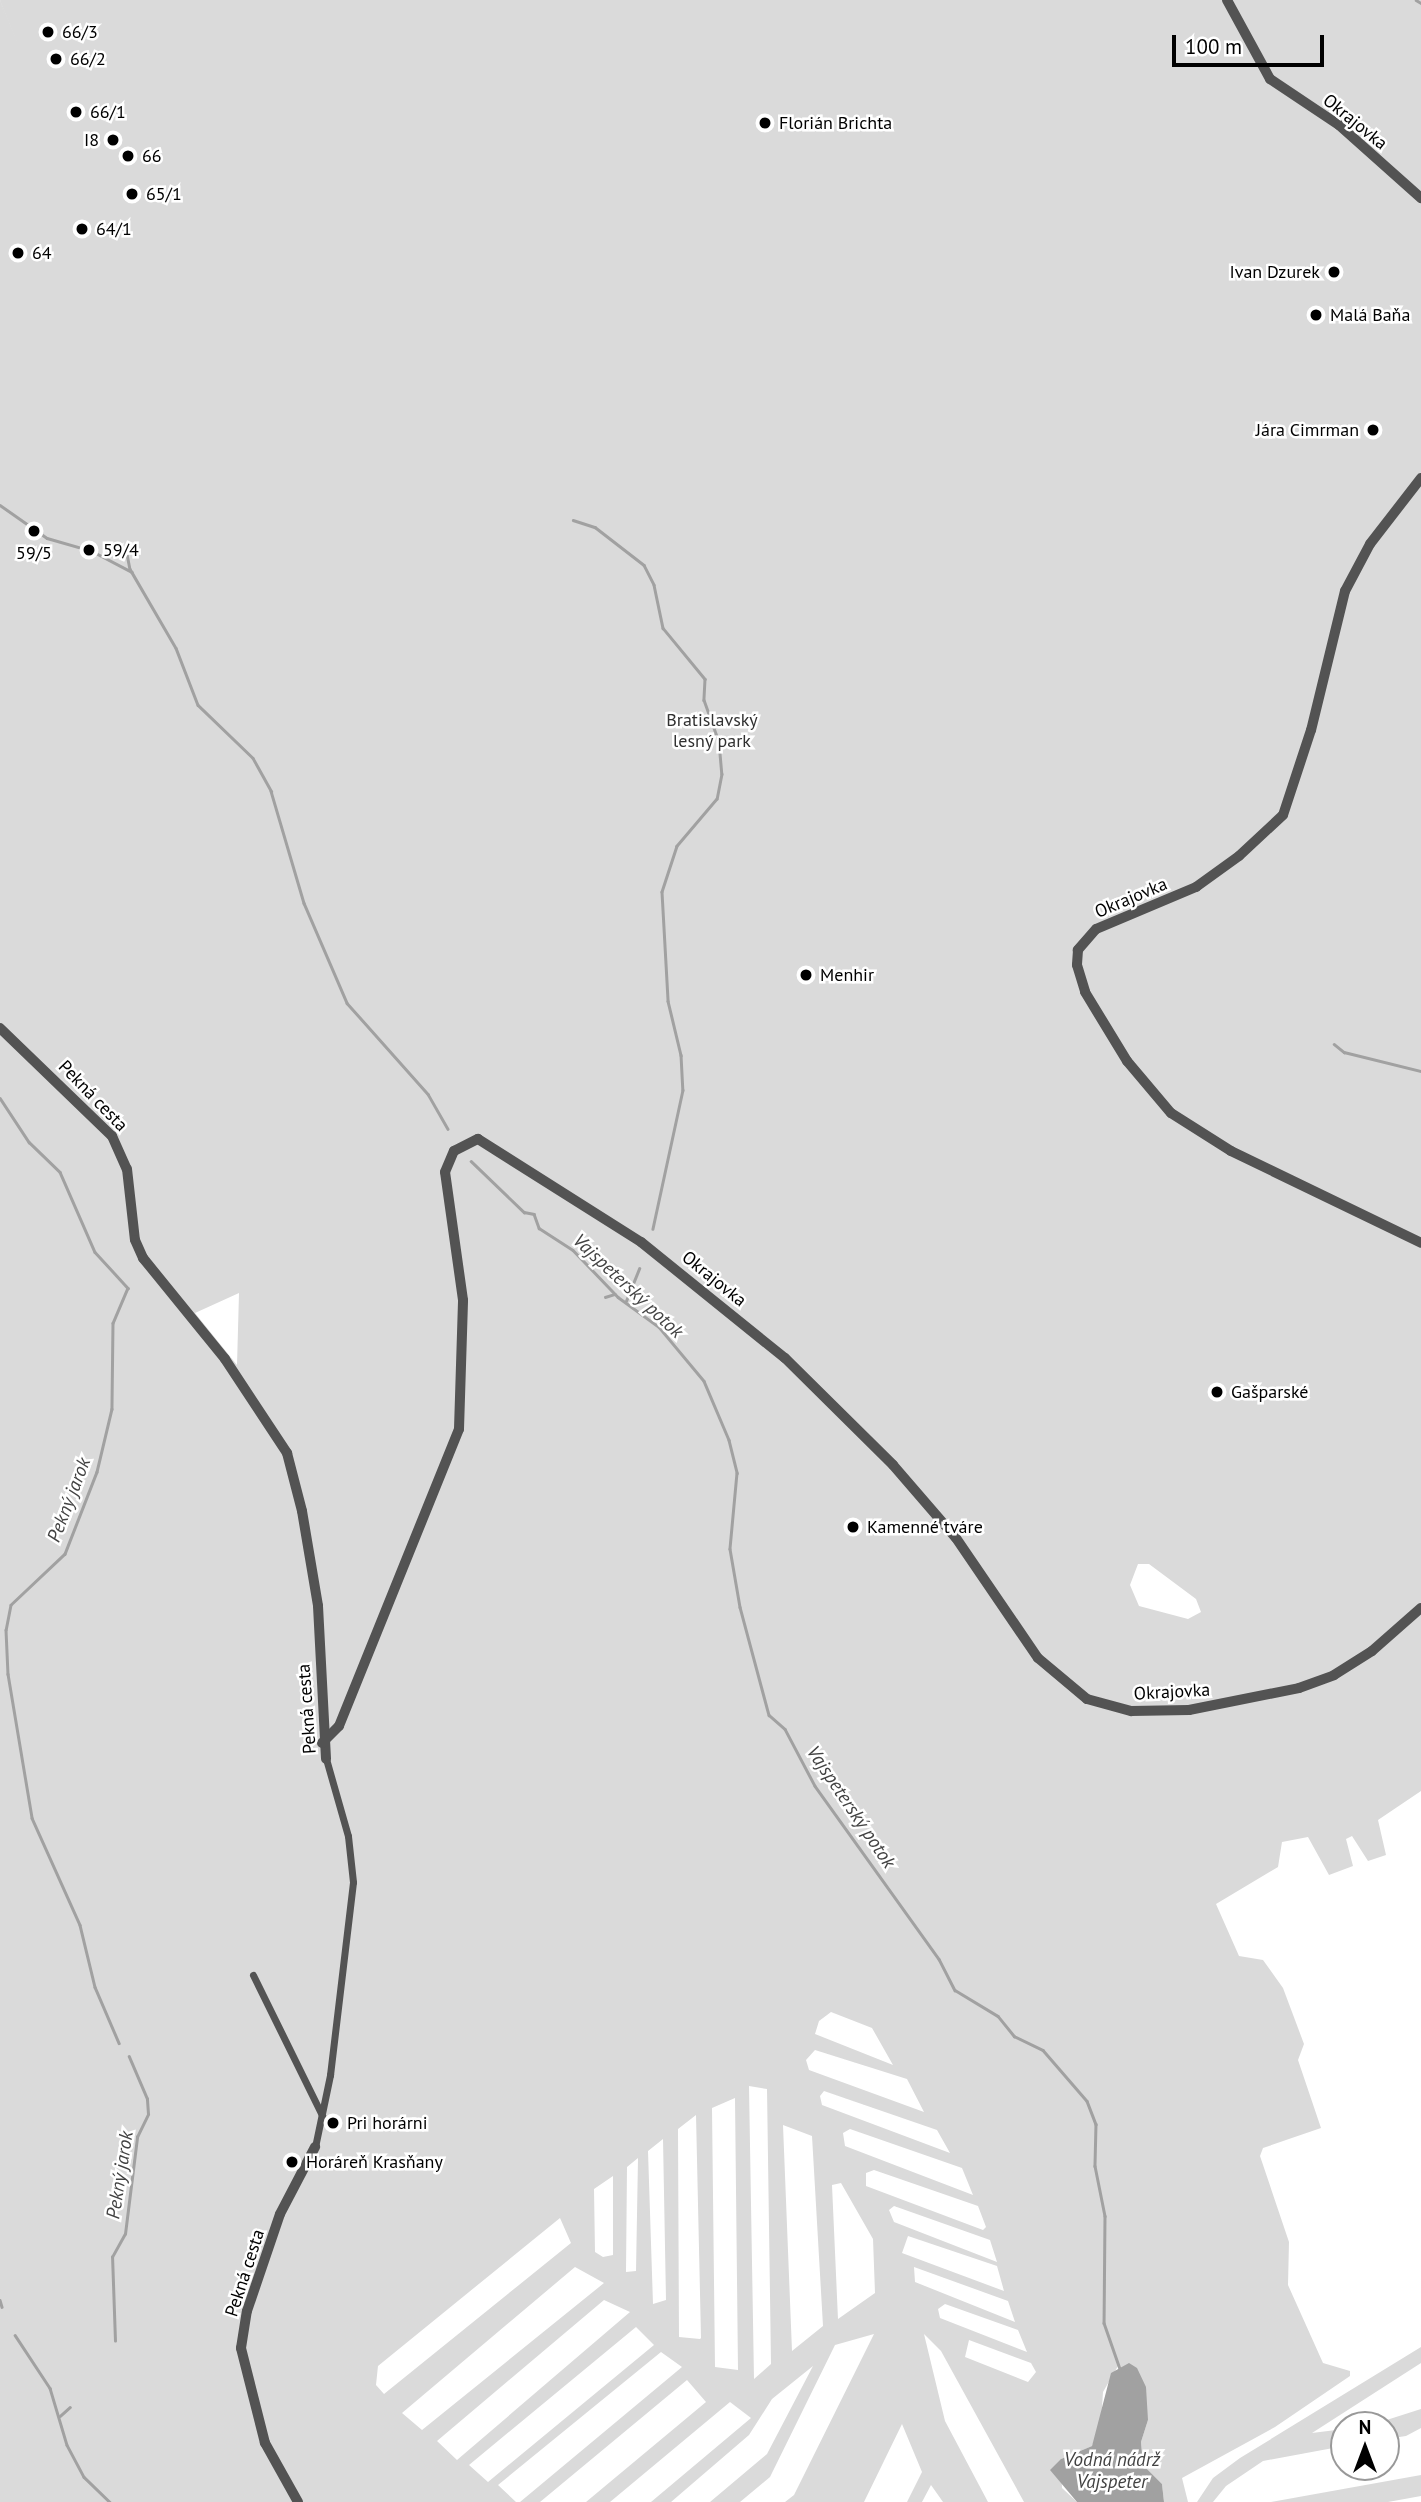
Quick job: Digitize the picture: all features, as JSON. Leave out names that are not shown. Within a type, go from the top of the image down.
[{"type":"street","name":"Okrajovka","points":[[1227,0],[1270,79],[1339,125],[1421,198]]},
{"type":"street","name":"Okrajovka","points":[[1421,478],[1370,544],[1345,591],[1311,730],[1283,815],[1239,856],[1196,887],[1096,929],[1078,950],[1077,965],[1085,992],[1128,1061],[1171,1113],[1231,1151],[1421,1243]]},
{"type":"street","name":"Pekná cesta","points":[[0,1028],[112,1136],[127,1169],[135,1240],[143,1258],[225,1359],[286,1453],[297,1485],[318,1606],[322,1743],[348,1836],[353,1882],[324,2118],[314,2147],[280,2214],[247,2311],[241,2347],[261,2432],[298,2502]]},
{"type":"street","name":"Okrajovka","points":[[322,1743],[339,1726],[459,1429],[463,1300],[446,1172],[458,1148],[478,1139],[491,1144],[641,1242],[785,1358],[893,1465],[957,1538],[1038,1658],[1087,1699],[1131,1711],[1189,1710],[1300,1688],[1334,1675],[1371,1651],[1421,1608]]},
{"type":"street","points":[[253,1975],[324,2118]]},
{"type":"green space","name":"Bratislavský lesný park","points":[[0,0],[1421,0],[1421,1791],[1378,1820],[1386,1855],[1368,1861],[1352,1836],[1346,1839],[1353,1866],[1329,1875],[1308,1837],[1282,1842],[1278,1867],[1216,1904],[1239,1956],[1263,1960],[1283,1988],[1304,2044],[1298,2060],[1321,2128],[1263,2148],[1260,2156],[1289,2242],[1288,2285],[1323,2363],[1350,2371],[1350,2376],[1275,2427],[1182,2478],[1188,2502],[1164,2502],[1162,2484],[1143,2465],[1141,2442],[1148,2420],[1118,2366],[1103,2392],[1101,2423],[1092,2446],[1061,2459],[1062,2488],[1077,2502],[1024,2502],[941,2351],[924,2334],[945,2421],[988,2502],[943,2502],[931,2485],[922,2502],[907,2502],[922,2472],[902,2424],[864,2502],[785,2502],[794,2495],[874,2334],[835,2345],[770,2477],[740,2502],[710,2502],[767,2454],[813,2366],[772,2399],[749,2435],[671,2502],[651,2502],[751,2418],[730,2402],[610,2502],[586,2502],[706,2402],[687,2380],[540,2502],[520,2502],[682,2367],[661,2352],[498,2485],[516,2502],[0,2502]],"holes":[[[239,1293],[237,1365],[195,1313]],[[1138,1564],[1149,1564],[1196,1599],[1201,1612],[1188,1619],[1139,1606],[1130,1585]],[[831,2012],[872,2028],[893,2065],[815,2034],[819,2021]],[[815,2050],[907,2079],[924,2112],[809,2070],[806,2060]],[[749,2086],[767,2089],[771,2364],[754,2379]],[[824,2091],[937,2130],[950,2153],[822,2105],[820,2096]],[[735,2098],[738,2370],[715,2367],[712,2108]],[[696,2115],[701,2338],[679,2337],[678,2129]],[[783,2125],[812,2136],[823,2326],[792,2351]],[[850,2129],[962,2168],[973,2195],[845,2146],[843,2133]],[[663,2139],[666,2300],[653,2304],[648,2151]],[[638,2158],[636,2271],[626,2272],[627,2167]],[[874,2170],[978,2206],[986,2227],[983,2230],[866,2186],[866,2173]],[[613,2176],[613,2255],[603,2257],[595,2252],[594,2189]],[[841,2183],[873,2239],[875,2293],[838,2319],[832,2185]],[[894,2206],[990,2240],[997,2262],[894,2222],[889,2210]],[[560,2218],[571,2243],[384,2394],[376,2385],[378,2366]],[[908,2236],[997,2266],[1004,2291],[902,2253]],[[575,2267],[604,2283],[422,2430],[402,2413]],[[914,2267],[1008,2301],[1015,2322],[915,2282]],[[604,2300],[630,2312],[457,2460],[437,2441]],[[945,2304],[1018,2330],[1027,2352],[940,2318],[938,2309]],[[636,2327],[654,2345],[488,2482],[469,2465]],[[969,2340],[1031,2363],[1036,2372],[1028,2382],[965,2357]]]},
{"type":"green space","points":[[1421,2347],[1421,2363],[1346,2411],[1330,2411],[1330,2421],[1312,2433],[1330,2431],[1330,2449],[1263,2461],[1226,2486],[1213,2502],[1197,2502],[1213,2478],[1240,2458]]},
{"type":"green space","points":[[1421,2409],[1421,2428],[1400,2437],[1400,2416]]},
{"type":"green space","points":[[1421,2475],[1421,2496],[1388,2502],[1271,2502],[1400,2481],[1400,2479]]},
{"type":"water","name":"Vodná nádrž Vajspeter","points":[[1129,2363],[1137,2368],[1146,2387],[1148,2420],[1141,2442],[1143,2465],[1162,2484],[1164,2502],[1077,2502],[1050,2470],[1061,2459],[1092,2446],[1111,2373]]},
{"type":"waterway","points":[[1416,0],[1421,3]]},
{"type":"waterway","points":[[0,505],[47,538],[92,551],[132,572]]},
{"type":"waterway","points":[[573,520],[595,527],[644,565],[654,585],[663,628],[705,679],[704,700],[719,742],[722,774],[717,799],[677,846],[662,892],[668,1001],[681,1055],[683,1090],[653,1229]]},
{"type":"waterway","name":"Vajspeterský potok","points":[[127,554],[130,569],[176,648],[198,705],[253,758],[271,791],[304,903],[347,1003],[428,1094],[448,1129]]},
{"type":"waterway","points":[[1334,1044],[1344,1052],[1421,1071]]},
{"type":"waterway","name":"Pekný jarok","points":[[0,1098],[29,1142],[60,1172],[95,1252],[128,1288],[113,1323],[112,1409],[97,1472],[65,1554],[11,1605],[6,1630],[8,1674],[32,1818],[80,1925],[95,1987],[119,2043]]},
{"type":"waterway","name":"Vajspeterský potok","points":[[471,1161],[524,1212],[534,1214],[539,1228],[573,1250],[618,1297],[659,1327],[704,1381],[729,1440],[737,1473],[730,1549],[740,1607],[769,1715],[785,1729],[815,1786],[939,1959],[955,1990],[998,2016],[1014,2036],[1043,2050],[1087,2101],[1096,2124],[1095,2166],[1105,2216],[1104,2323],[1120,2369]]},
{"type":"waterway","points":[[626,1301],[639,1269]]},
{"type":"waterway","points":[[605,1297],[615,1294]]},
{"type":"waterway","name":"Pekný jarok","points":[[115,2341],[112,2257],[125,2234],[137,2137],[148,2114],[147,2099],[129,2057]]},
{"type":"waterway","points":[[0,2300],[2,2307]]},
{"type":"waterway","points":[[15,2335],[50,2388],[67,2445],[84,2477],[110,2502]]},
{"type":"waterway","name":"Pekný jarok","points":[[60,2416],[70,2407]]},
{"type":"place","name":"66/3","points":[[48,32]]},
{"type":"place","name":"66/2","points":[[56,59]]},
{"type":"place","name":"66/1","points":[[76,112]]},
{"type":"place","name":"Florián Brichta","points":[[765,123]]},
{"type":"place","name":"I8","points":[[113,140]]},
{"type":"place","name":"66","points":[[128,156]]},
{"type":"place","name":"65/1","points":[[132,194]]},
{"type":"place","name":"64/1","points":[[82,229]]},
{"type":"place","name":"64","points":[[18,253]]},
{"type":"place","name":"Ivan Dzurek","points":[[1334,272]]},
{"type":"place","name":"Malá Baňa","points":[[1316,315]]},
{"type":"place","name":"Jára Cimrman","points":[[1373,430]]},
{"type":"place","name":"59/5","points":[[34,531]]},
{"type":"place","name":"59/4","points":[[89,550]]},
{"type":"place","name":"Menhir","points":[[806,975]]},
{"type":"place","name":"Gašparské","points":[[1217,1392]]},
{"type":"place","name":"Kamenné tváre","points":[[853,1527]]},
{"type":"place","name":"Pri horárni","points":[[333,2123]]},
{"type":"place","name":"Horáreň Krasňany","points":[[292,2162]]}]
